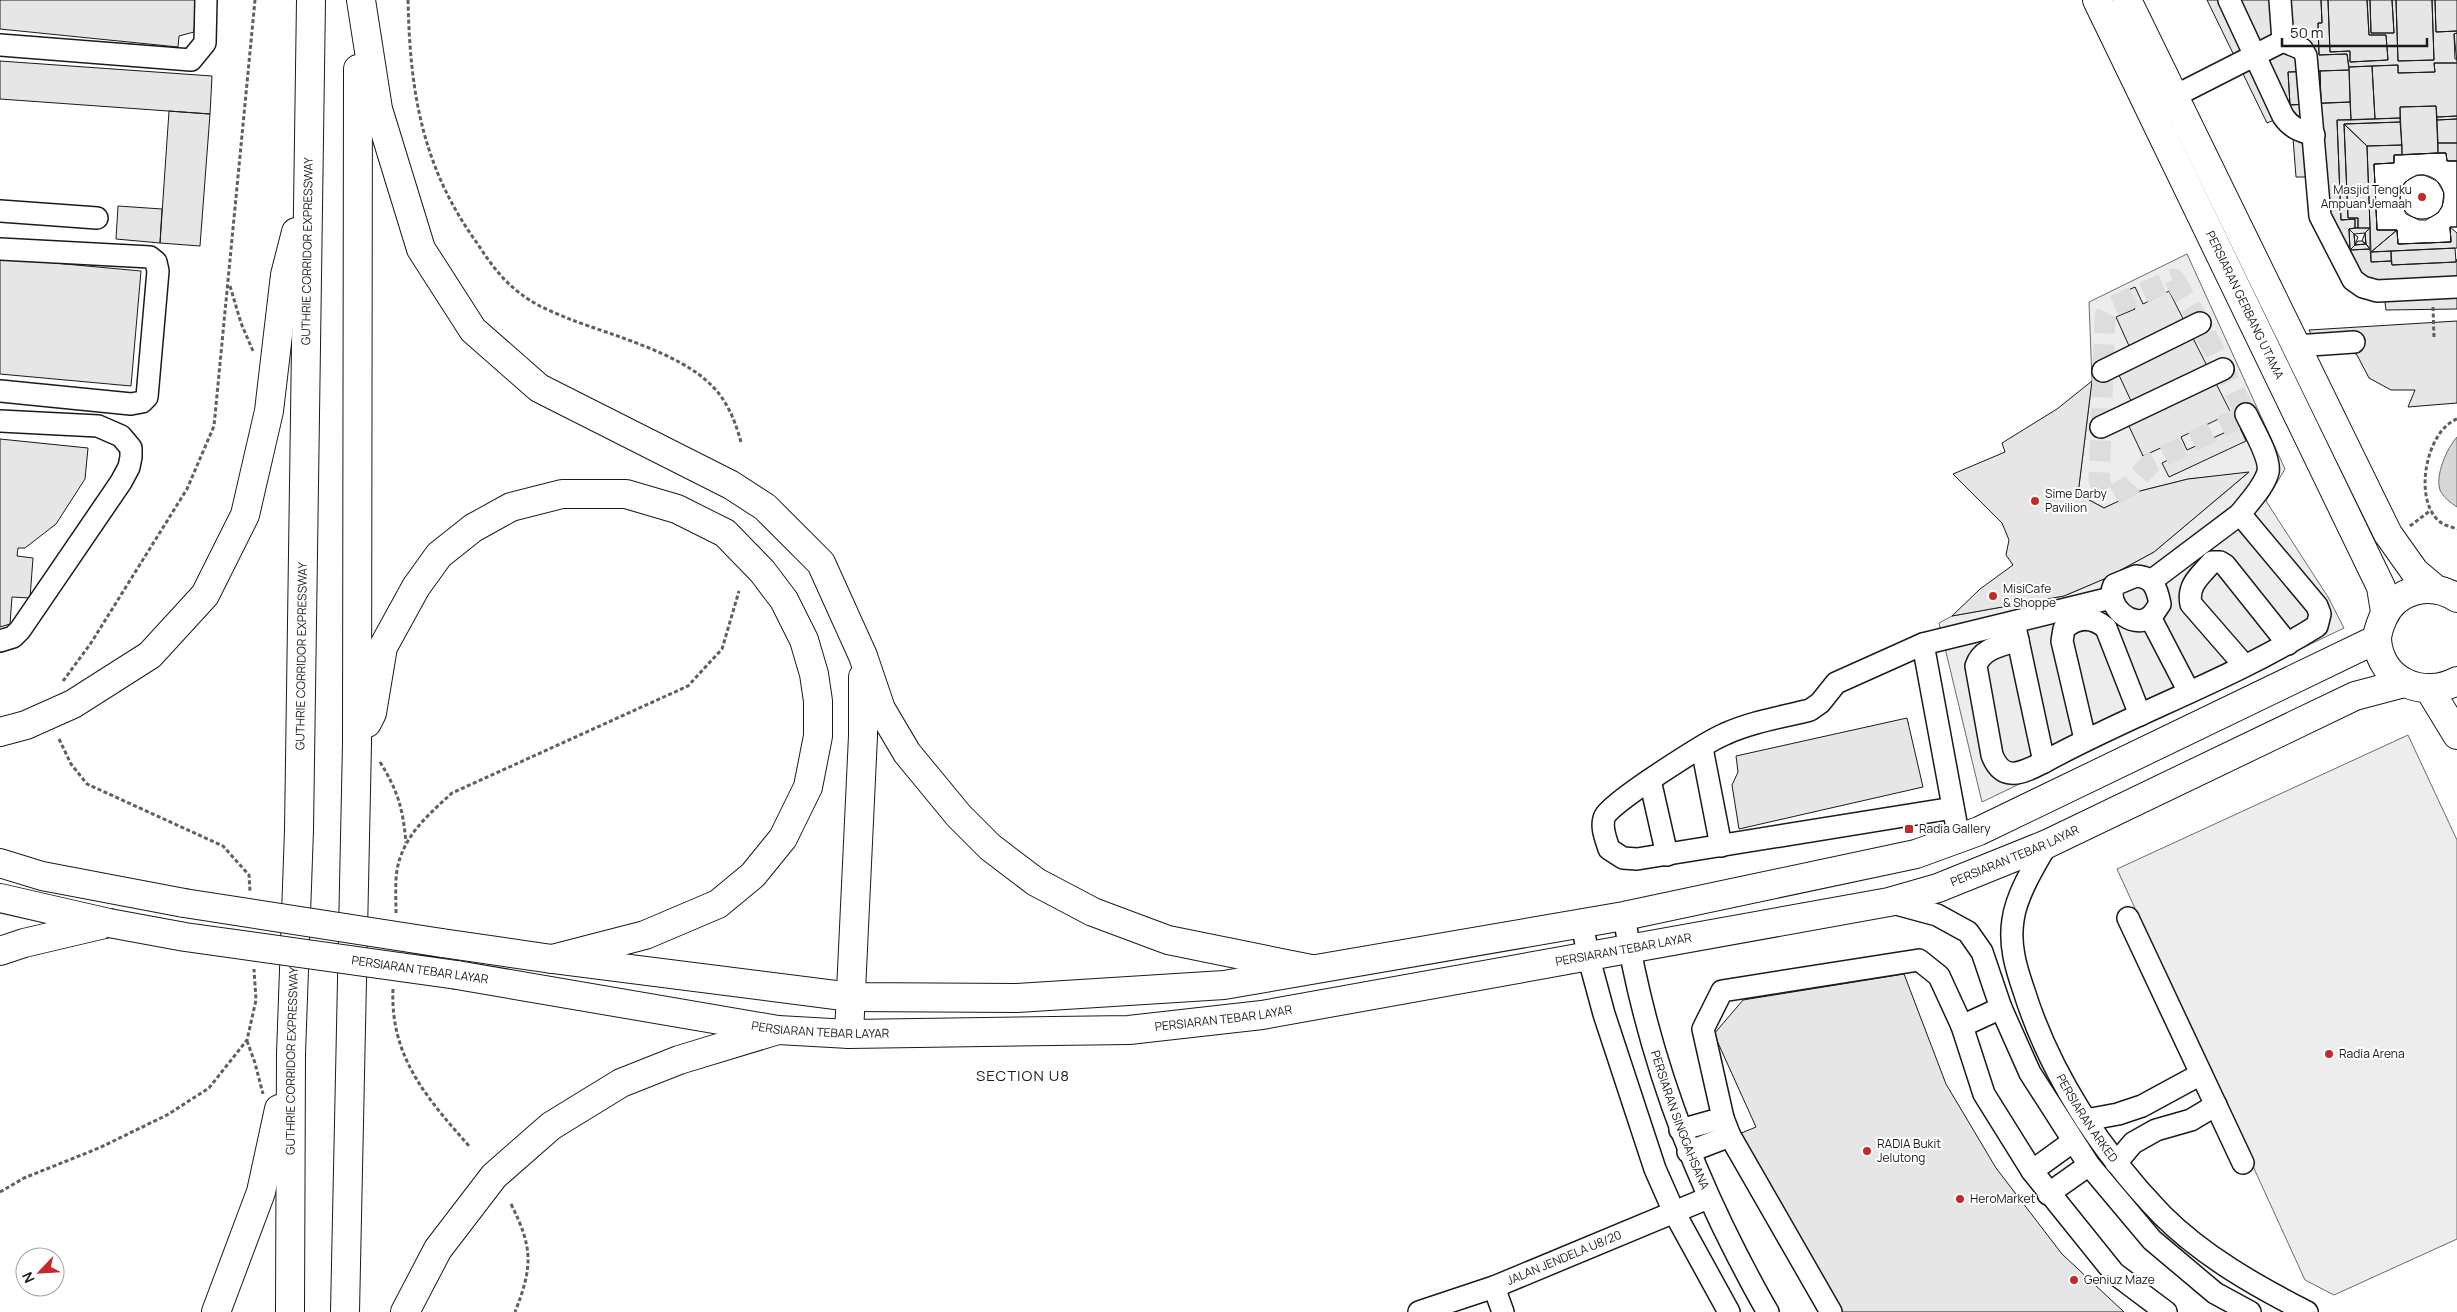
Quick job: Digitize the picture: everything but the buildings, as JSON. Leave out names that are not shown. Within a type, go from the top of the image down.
[{"type":"main road","name":"GUTHRIE CORRIDOR EXPRESSWAY","points":[[290,1312],[291,1054],[299,830],[311,0]]},
{"type":"main road","points":[[360,0],[378,109],[421,249],[473,330],[539,388],[731,485],[765,507],[821,563],[863,656],[881,709],[907,753],[959,816],[990,847],[1036,882],[1093,912],[1168,940],[1311,969]]},
{"type":"main road","points":[[345,1312],[357,743],[360,0]]},
{"type":"main road","name":"PERSIARAN GERBANG UTAMA","points":[[2097,0],[2380,587],[2385,612],[2377,640]]},
{"type":"main road","points":[[2127,0],[2172,97],[2388,534],[2415,572],[2445,593]]},
{"type":"main road","points":[[0,732],[26,726],[73,704],[150,655],[205,595],[245,514],[268,411],[285,274],[307,188]]},
{"type":"main road","points":[[357,743],[372,713],[383,647],[416,587],[439,555],[473,528],[511,507],[562,494],[626,494],[677,510],[725,533],[762,571],[784,600],[804,640],[814,674],[818,701],[818,736],[808,787],[783,838],[753,874],[718,904],[645,935],[552,959]]},
{"type":"main road","points":[[2385,612],[2406,593],[2420,589],[2445,593]]},
{"type":"main road","points":[[0,863],[42,876],[184,903],[552,959],[851,997],[1017,998],[1224,984],[1624,916],[1906,856],[1959,839],[2377,640],[2390,672],[2416,686],[2457,735]]},
{"type":"main road","points":[[849,1034],[863,736],[863,656]]},
{"type":"main road","points":[[2416,686],[2448,686],[2457,681]]},
{"type":"main road","name":"PERSIARAN TEBAR LAYAR","points":[[0,898],[109,923],[185,937],[457,975],[778,1030],[849,1034],[1129,1030],[1262,1015],[1889,902],[1938,888],[2047,844],[2355,696],[2416,686]]},
{"type":"main road","points":[[0,951],[24,943],[109,923]]},
{"type":"main road","points":[[405,1312],[438,1249],[494,1176],[551,1126],[621,1083],[679,1060],[778,1030]]},
{"type":"main road","points":[[216,1312],[261,1192],[291,1054]]},
{"type":"street","points":[[0,45],[191,60],[205,42],[206,0]]},
{"type":"street","points":[[2229,0],[2288,124],[2298,130],[2314,135]]},
{"type":"street","points":[[2280,0],[2283,41]]},
{"type":"street","points":[[2172,97],[2283,41],[2302,48],[2306,56],[2320,216],[2354,280],[2364,287],[2377,291],[2457,287]]},
{"type":"street","points":[[0,211],[97,218]]},
{"type":"street","points":[[0,249],[150,257],[156,262],[158,271],[147,397],[142,402],[131,404],[0,391]]},
{"type":"street","points":[[2103,372],[2200,323]]},
{"type":"street","points":[[2296,346],[2354,342]]},
{"type":"street","points":[[2101,426],[2223,369]]},
{"type":"street","points":[[2151,581],[2240,514],[2258,490],[2268,472],[2268,460],[2246,414]]},
{"type":"street","points":[[0,421],[98,426],[126,440],[130,448],[131,458],[121,482],[20,630],[12,637],[0,641]]},
{"type":"street","points":[[2016,631],[1979,657],[1976,666],[1992,756],[1996,766],[2004,771],[2018,774],[2085,739],[2140,715],[2288,644],[2317,626],[2320,614],[2317,606],[2240,514]]},
{"type":"street","points":[[2244,665],[2191,604],[2189,594],[2192,586],[2212,562],[2220,562],[2225,565],[2288,644]]},
{"type":"street","points":[[2136,576],[2145,576],[2157,587],[2160,604],[2150,617],[2143,620],[2125,615],[2114,607],[2110,598],[2114,585],[2136,576]]},
{"type":"street","points":[[1953,808],[1637,859],[1616,855],[1609,849],[1604,829],[1604,816],[1612,805],[1723,734],[1810,710],[1820,704],[1836,683],[1923,644],[2016,631],[2110,598]]},
{"type":"street","points":[[2150,617],[2189,692]]},
{"type":"street","points":[[2085,739],[2062,641],[2064,629],[2076,621],[2089,619],[2106,628],[2140,715]]},
{"type":"street","points":[[2016,631],[2044,762]]},
{"type":"street","points":[[1923,644],[1959,839]]},
{"type":"street","points":[[1702,748],[1721,846]]},
{"type":"street","points":[[1650,780],[1668,854]]},
{"type":"street","name":"PERSIARAN ARKED","points":[[2047,844],[2028,879],[2013,918],[2011,937],[2015,964],[2032,1017],[2051,1060],[2086,1120],[2116,1163],[2163,1216],[2210,1255],[2266,1291],[2306,1312]]},
{"type":"street","name":"PERSIARAN ARKED","points":[[1889,902],[1937,915],[1968,932],[1982,952],[2001,1008],[2030,1073],[2072,1142],[2089,1165],[2152,1240],[2215,1292],[2250,1312]]},
{"type":"street","name":"PERSIARAN SINGGAHSANA","points":[[1624,916],[1629,948],[1646,1015],[1680,1130],[1708,1198],[1768,1312]]},
{"type":"street","points":[[2128,918],[2243,1163]]},
{"type":"street","points":[[1582,923],[1588,955],[1639,1125],[1655,1169],[1674,1212],[1729,1312]]},
{"type":"street","points":[[1831,1312],[1726,1127],[1703,1029],[1722,991],[1919,960],[1939,976],[1962,1026],[1984,1094],[2048,1194],[2114,1273],[2166,1312]]},
{"type":"street","points":[[1962,1026],[2001,1008]]},
{"type":"street","points":[[2086,1120],[2118,1114],[2159,1098],[2201,1074]]},
{"type":"street","points":[[2159,1098],[2174,1125]]},
{"type":"street","points":[[2116,1163],[2133,1144],[2156,1130],[2191,1120],[2216,1105]]},
{"type":"street","points":[[1680,1130],[1726,1127]]},
{"type":"street","points":[[1688,1152],[1726,1127]]},
{"type":"street","points":[[2032,1171],[2072,1142]]},
{"type":"street","points":[[2048,1194],[2089,1165]]},
{"type":"street","name":"JALAN JENDELA U8/20","points":[[1419,1312],[1494,1287],[1708,1198]]},
{"type":"street","points":[[1494,1287],[1503,1312]]},
{"type":"path","points":[[61,684],[91,643],[187,489],[214,426],[255,0]]},
{"type":"path","points":[[408,0],[409,50],[422,130],[432,162],[456,214],[501,277],[523,296],[556,313],[680,362],[710,383],[735,418],[741,442]]},
{"type":"path","points":[[229,284],[241,323],[254,354]]},
{"type":"path","points":[[2432,289],[2434,338]]},
{"type":"path","points":[[2457,419],[2442,429],[2433,444],[2427,465],[2424,494],[2439,522],[2457,529]]},
{"type":"path","points":[[395,919],[397,870],[406,843],[420,822],[452,793],[688,686],[722,649],[739,591]]},
{"type":"path","points":[[59,739],[71,764],[87,784],[223,846],[249,876],[250,895]]},
{"type":"path","points":[[357,743],[379,759],[391,780],[404,811],[406,843]]},
{"type":"path","points":[[0,1192],[24,1178],[99,1148],[167,1115],[209,1088],[247,1040],[256,1000],[254,962]]},
{"type":"path","points":[[393,987],[399,1042],[406,1064],[427,1098],[469,1146]]},
{"type":"path","points":[[511,1204],[523,1230],[528,1252],[527,1283],[515,1312]]},
{"type":"shaded area","points":[[2187,254],[2285,469],[2266,501],[2328,597],[2344,628],[1982,802],[1939,623],[1952,616],[2064,596],[2104,579],[2154,552],[2248,473],[2188,479],[2144,490],[2104,508],[2078,494],[2092,381],[2089,302]]},
{"type":"shaded area","points":[[2457,437],[2457,507],[2440,490],[2439,477],[2449,448]]},
{"type":"shaded area","name":"Radia Arena","points":[[2408,735],[2457,840],[2457,1239],[2334,1295],[2305,1280],[2117,869]]},
{"type":"tunnel","points":[[2174,279],[2200,323],[2246,414],[2151,463],[2131,485],[2112,496],[2103,490],[2099,480],[2105,316],[2109,308],[2174,279]]},
{"type":"place","name":"Masjid Tengku Ampuan Jemaah","points":[[2422,197]]},
{"type":"place","name":"Sime Darby Pavilion","points":[[2035,501]]},
{"type":"place","name":"MisiCafe & Shoppe","points":[[1993,596]]},
{"type":"place","name":"Radia Gallery","points":[[1909,829]]},
{"type":"place","name":"Radia Arena","points":[[2329,1054]]},
{"type":"place","name":"RADIA Bukit Jelutong","points":[[1867,1151]]},
{"type":"place","name":"HeroMarket","points":[[1960,1199]]},
{"type":"place","name":"Geniuz Maze","points":[[2074,1280]]},
{"type":"district","name":"SECTION U8","points":[[1023,1076]]}]
